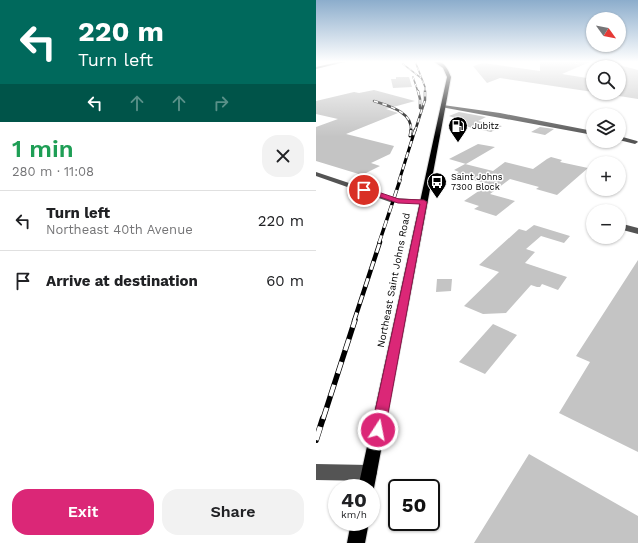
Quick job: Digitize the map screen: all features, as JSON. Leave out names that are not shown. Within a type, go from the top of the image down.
[{"type":"main road","name":"Northeast Saint Johns Road","points":[[368,479],[446,86]]},
{"type":"main road","points":[[356,543],[358,531]]},
{"type":"street","points":[[443,106],[500,115],[586,132]]},
{"type":"street","points":[[626,140],[635,142]]},
{"type":"street","points":[[316,174],[393,200],[424,202]]},
{"type":"street","points":[[626,228],[638,231]]},
{"type":"street","points":[[316,472],[356,479]]},
{"type":"building","points":[[393,86],[412,87],[393,88]]},
{"type":"building","points":[[555,86],[586,86],[586,91]]},
{"type":"building","points":[[626,86],[638,86],[638,99],[626,97]]},
{"type":"building","points":[[374,90],[415,101],[386,109],[398,113],[346,134],[394,146],[390,154],[371,163],[380,166],[362,175],[316,161],[316,127],[338,119],[316,114],[316,101],[354,92],[359,93]]},
{"type":"building","points":[[459,112],[486,117],[478,121],[502,126],[491,132],[451,123],[454,122],[455,118],[449,116]]},
{"type":"building","points":[[540,127],[554,129],[545,135],[531,132]]},
{"type":"building","points":[[478,144],[495,147],[466,164],[449,159]]},
{"type":"building","points":[[551,157],[562,160],[560,162],[586,168],[586,170],[557,195],[536,189],[539,187],[510,179],[490,194],[515,201],[496,216],[474,209],[479,206],[464,201],[489,184],[454,175],[459,172],[454,170],[465,164],[493,171],[505,162],[533,169]]},
{"type":"building","points":[[534,225],[570,236],[564,243],[541,236],[526,249],[535,252],[525,263],[567,277],[558,290],[542,284],[540,287],[531,285],[506,313],[483,314],[464,306],[499,272],[479,265],[519,229],[526,231]]},
{"type":"building","points":[[638,260],[638,452],[559,413],[590,362],[576,356]]},
{"type":"building","points":[[437,279],[452,279],[451,291],[436,292]]},
{"type":"building","points":[[493,324],[517,335],[485,374],[459,362]]},
{"type":"building","points":[[529,454],[638,516],[638,543],[474,543]]},
{"type":"railway","points":[[416,86],[418,92]]},
{"type":"railway","points":[[415,131],[425,100],[425,86]]},
{"type":"railway","points":[[418,91],[420,108]]},
{"type":"railway","points":[[374,101],[404,114],[411,124],[411,130]]},
{"type":"railway","points":[[410,136],[411,130]]},
{"type":"railway","points":[[399,181],[415,130]]},
{"type":"railway","points":[[379,243],[400,180]]},
{"type":"railway","points":[[354,321],[380,242]]},
{"type":"railway","points":[[323,419],[355,320]]},
{"type":"railway","points":[[316,440],[323,418]]},
{"type":"place","name":"Jubitz","points":[[458,143]]},
{"type":"place","name":"Saint Johns 7300 Block","points":[[437,199]]},
{"type":"route","points":[[364,190],[398,201],[424,202],[378,430]]}]
